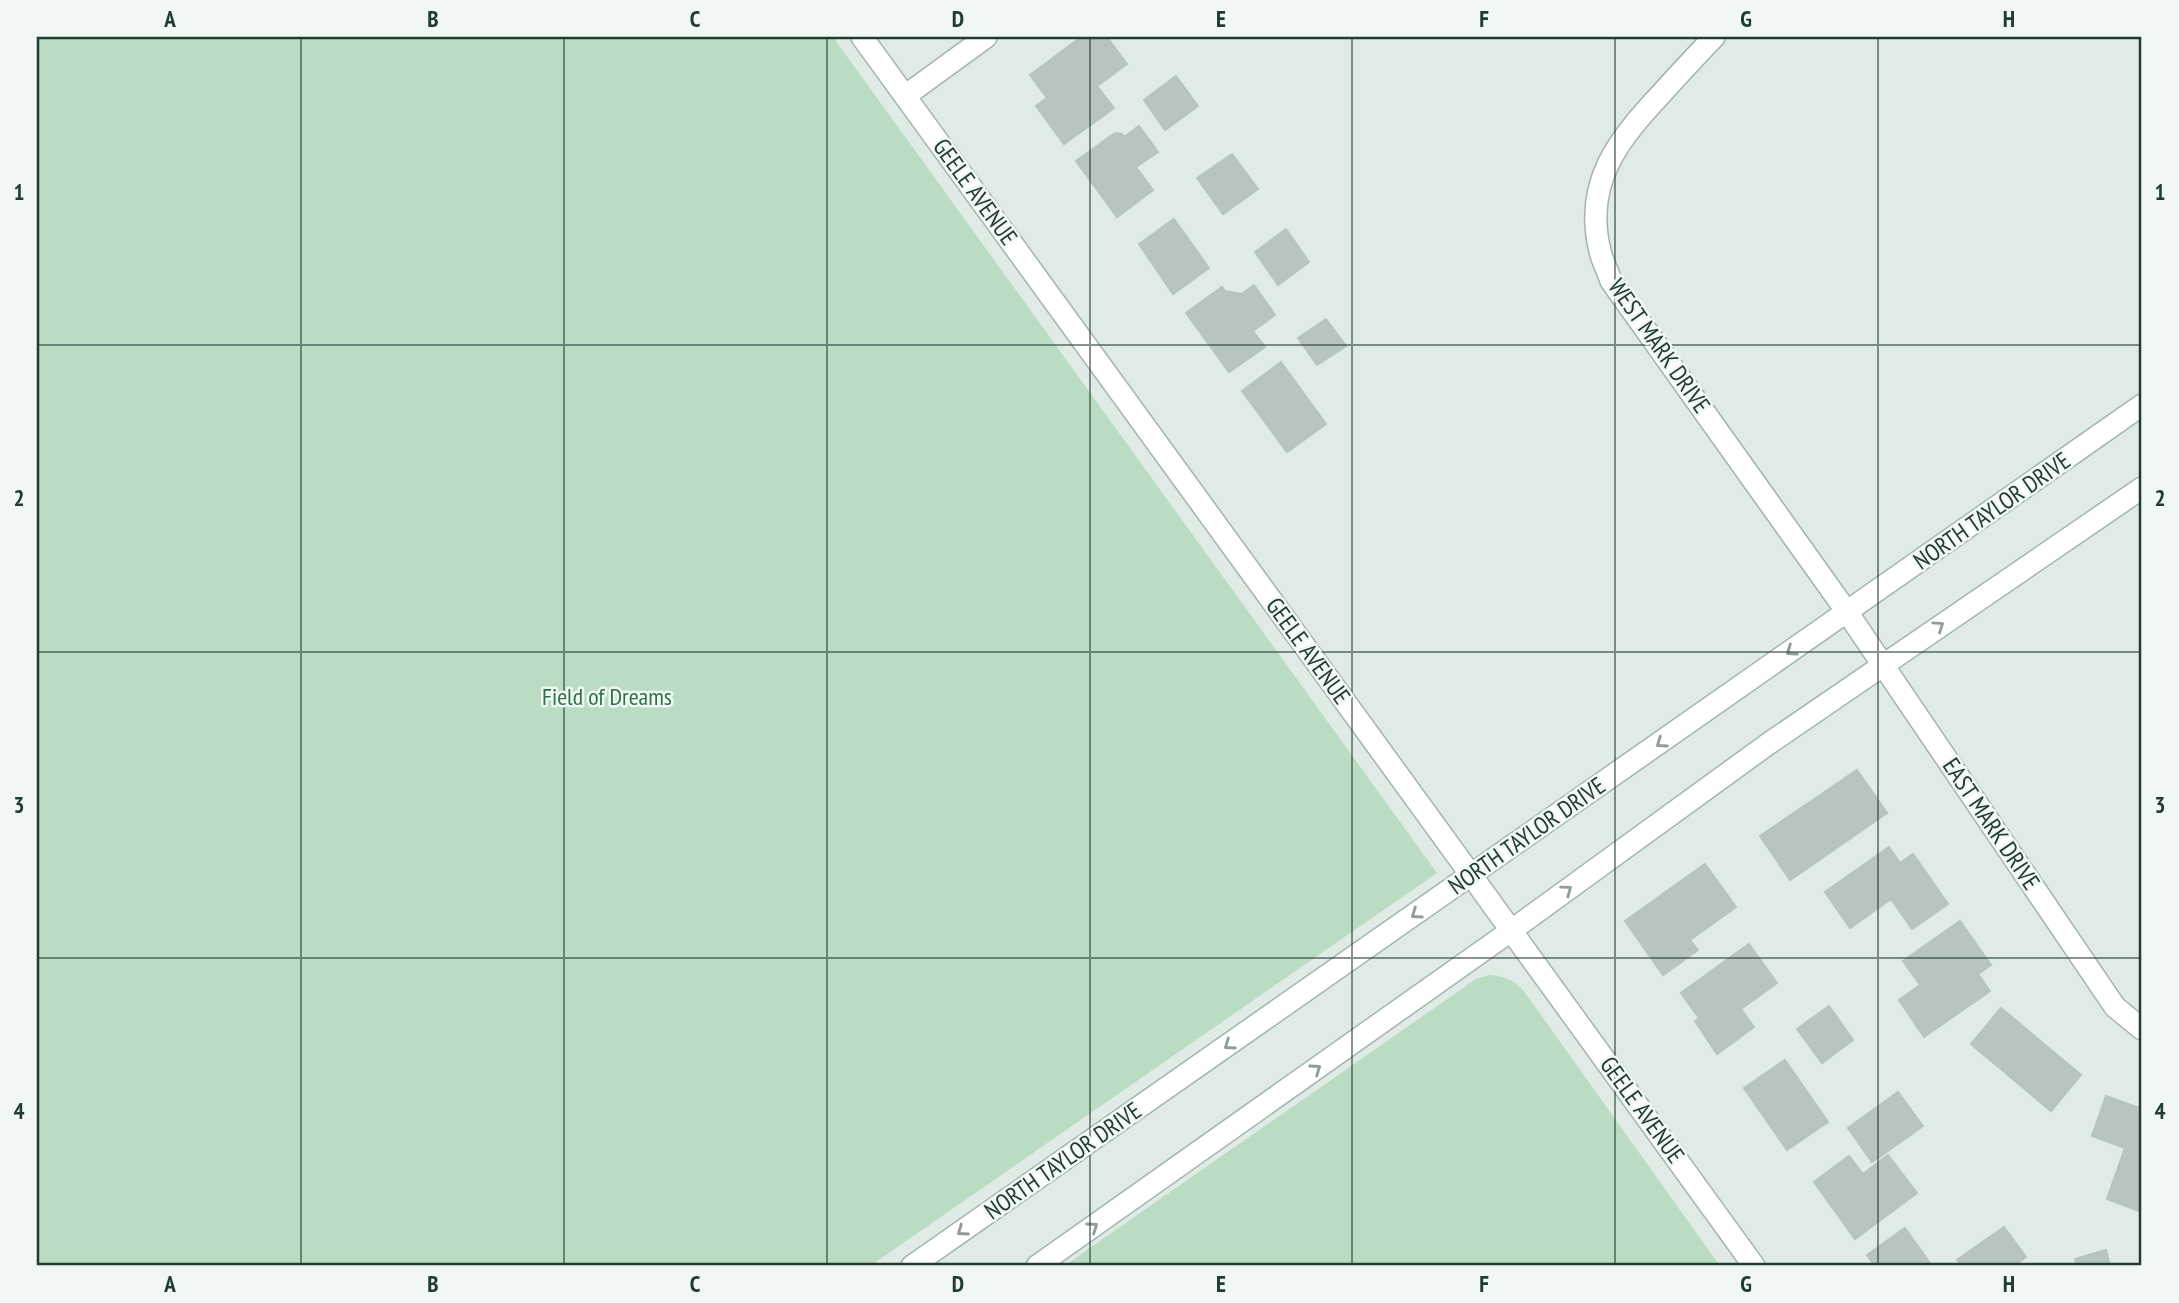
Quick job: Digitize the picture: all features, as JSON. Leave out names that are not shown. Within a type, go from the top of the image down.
[{"type":"main road","name":"GEELE AVENUE","points":[[862,37],[1754,1266]]},
{"type":"main road","points":[[905,96],[986,37]]},
{"type":"main road","name":"WEST MARK DRIVE","points":[[1714,37],[1632,126],[1613,152],[1601,182],[1596,218],[1600,250],[1611,281],[1847,612]]},
{"type":"main road","name":"NORTH TAYLOR DRIVE","points":[[912,1266],[2142,405]]},
{"type":"main road","points":[[1037,1266],[1512,930],[1768,744],[2142,488]]},
{"type":"main road","name":"EAST MARK DRIVE","points":[[1847,612],[2115,1007],[2142,1029]]},
{"type":"green space","name":"Field of Dreams","points":[[37,37],[833,37],[1437,873],[870,1266],[37,1266]]},
{"type":"green space","points":[[1489,975],[1508,979],[1523,990],[1720,1266],[1064,1266],[1476,979]]},
{"type":"building","points":[[1081,37],[1107,37],[1127,64],[1097,86],[1114,108],[1064,144],[1036,106],[1047,98],[1030,75]]},
{"type":"building","points":[[1176,76],[1198,106],[1165,130],[1144,100]]},
{"type":"building","points":[[1139,126],[1158,152],[1136,167],[1153,190],[1117,217],[1076,161],[1115,133],[1124,137]]},
{"type":"building","points":[[1232,154],[1258,189],[1223,214],[1197,178]]},
{"type":"building","points":[[1174,219],[1209,268],[1173,294],[1139,244]]},
{"type":"building","points":[[1286,229],[1309,262],[1278,285],[1255,252]]},
{"type":"building","points":[[1254,285],[1275,315],[1253,331],[1265,347],[1229,372],[1186,313],[1222,287],[1225,291],[1242,294]]},
{"type":"building","points":[[1326,319],[1346,346],[1317,365],[1298,338]]},
{"type":"building","points":[[1281,362],[1326,424],[1287,452],[1242,391]]},
{"type":"building","points":[[1857,770],[1887,813],[1790,880],[1760,836]]},
{"type":"building","points":[[1889,847],[1900,863],[1913,854],[1948,904],[1912,929],[1891,899],[1850,928],[1825,892]]},
{"type":"building","points":[[1705,864],[1736,907],[1690,940],[1698,950],[1663,975],[1625,921]]},
{"type":"building","points":[[1960,921],[1991,965],[1978,974],[1990,991],[1924,1037],[1899,1000],[1920,985],[1903,961]]},
{"type":"building","points":[[1749,944],[1777,983],[1741,1009],[1754,1027],[1717,1054],[1695,1021],[1699,1018],[1681,993]]},
{"type":"building","points":[[1829,1006],[1853,1040],[1822,1063],[1797,1029]]},
{"type":"building","points":[[2001,1008],[2081,1075],[2051,1111],[1971,1044]]},
{"type":"building","points":[[1785,1060],[1828,1122],[1787,1150],[1744,1088]]},
{"type":"building","points":[[1898,1092],[1923,1126],[1872,1162],[1848,1128]]},
{"type":"building","points":[[2106,1096],[2142,1109],[2142,1212],[2107,1199],[2125,1148],[2092,1136]]},
{"type":"building","points":[[1888,1155],[1917,1193],[1855,1239],[1814,1182],[1849,1156],[1863,1174]]},
{"type":"building","points":[[2004,1227],[2026,1257],[2013,1266],[1962,1266],[1957,1260]]},
{"type":"building","points":[[1905,1228],[1932,1266],[1875,1266],[1867,1255]]},
{"type":"building","points":[[2106,1250],[2110,1266],[2077,1266],[2075,1259]]}]
